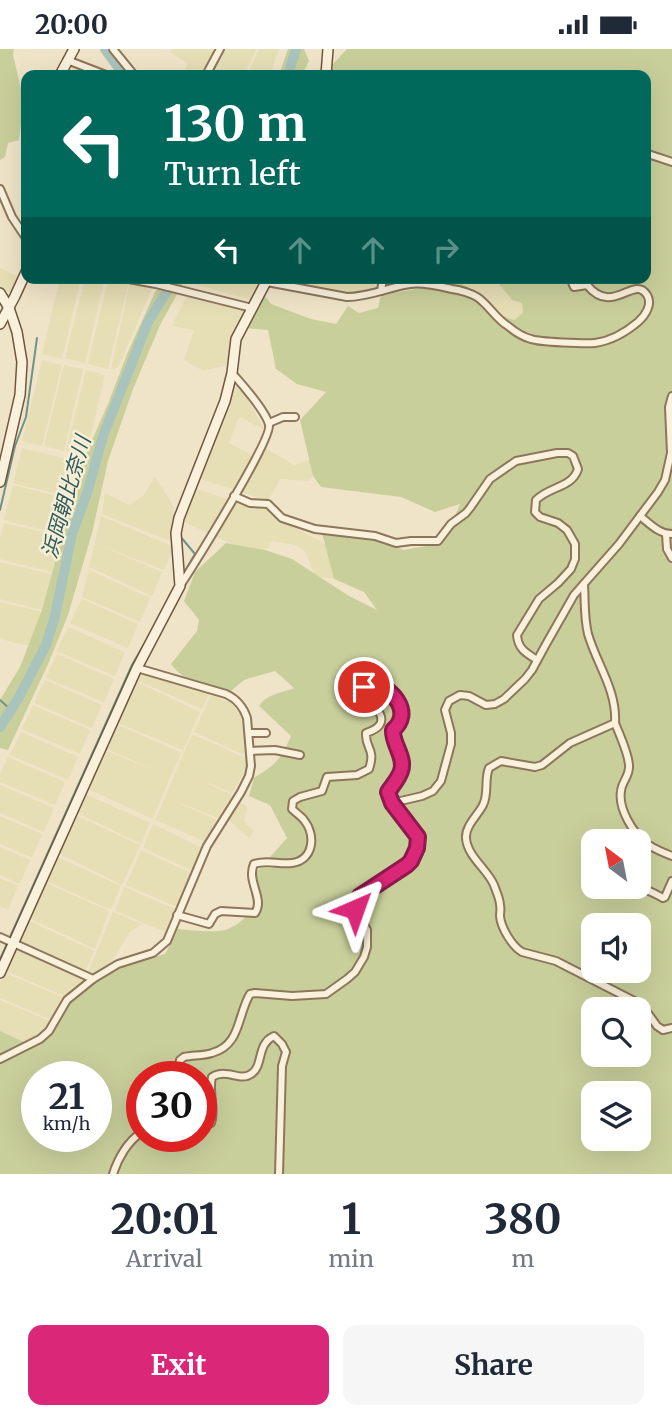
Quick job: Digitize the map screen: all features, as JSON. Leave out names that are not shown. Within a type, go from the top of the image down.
[{"type":"street","points":[[62,70],[74,49]]},
{"type":"street","points":[[113,49],[130,70]]},
{"type":"street","points":[[209,70],[220,49]]},
{"type":"street","points":[[326,70],[328,49]]},
{"type":"street","points":[[67,60],[93,70]]},
{"type":"street","points":[[651,155],[672,162]]},
{"type":"street","points":[[0,189],[21,231]]},
{"type":"street","points":[[0,324],[21,283]]},
{"type":"street","points":[[156,284],[252,308]]},
{"type":"street","points":[[180,586],[177,527],[225,401],[236,339],[265,284]]},
{"type":"street","points":[[286,284],[358,297],[410,284]]},
{"type":"street","points":[[382,291],[383,284]]},
{"type":"street","points":[[426,284],[477,297],[502,322],[531,339],[594,343],[623,332],[639,321],[649,303],[644,291],[634,289],[613,298],[606,298],[595,295],[587,285],[574,287],[573,284]]},
{"type":"street","points":[[0,293],[17,332],[22,362],[20,395],[2,460],[0,482]]},
{"type":"street","points":[[0,973],[137,668],[180,586],[198,560],[269,430],[269,423],[249,392],[232,373]]},
{"type":"street","points":[[392,803],[433,791],[441,781],[451,744],[445,710],[449,701],[460,695],[469,696],[486,705],[495,705],[525,679],[533,670],[575,595],[619,544],[658,492],[669,467],[672,445],[669,407],[672,396]]},
{"type":"street","points":[[269,423],[283,417],[295,417]]},
{"type":"street","points":[[234,496],[250,503],[268,505],[282,519],[315,529],[375,535],[396,543],[438,541],[451,524],[466,513],[490,479],[516,461],[568,453],[573,456],[578,468],[576,476],[571,481],[543,492],[536,500],[535,512],[567,530],[575,544],[575,559],[570,569],[539,599],[517,635],[522,651],[537,660]]},
{"type":"street","points":[[640,516],[659,531],[669,534],[667,549],[672,558]]},
{"type":"street","points":[[584,585],[588,631],[611,689],[615,723],[630,767],[620,792],[622,806],[630,822],[646,842],[672,856]]},
{"type":"street","points":[[0,1059],[40,1039],[49,1031],[67,1000],[93,979],[118,964],[144,957],[167,941],[207,846],[249,776],[250,733],[245,710],[238,701],[137,668]]},
{"type":"street","points":[[177,915],[209,924],[215,914],[221,911],[255,913],[259,909],[251,877],[254,864],[262,861],[301,861],[307,856],[312,845],[306,821],[292,810],[293,801],[322,792],[327,777],[357,775],[369,769],[372,752],[365,740],[366,733],[381,724],[382,716],[363,695],[364,687],[374,683],[384,687],[401,706],[402,716],[399,725],[393,730],[392,737],[402,761],[401,772],[388,792],[392,803],[418,837],[417,848],[411,861],[356,901],[355,909],[367,930],[364,957],[355,972],[326,994],[250,994],[234,1038],[212,1054],[180,1061]]},
{"type":"street","points":[[615,723],[570,743],[542,765],[535,767],[501,761],[489,768],[487,795],[468,828],[466,840],[474,856],[489,875],[500,905],[501,924],[518,950],[556,961],[642,1005],[663,1030],[672,1028]]},
{"type":"street","points":[[250,733],[266,733]]},
{"type":"street","points":[[250,751],[275,750],[300,755]]},
{"type":"street","points":[[651,891],[663,898],[672,881]]},
{"type":"street","points":[[0,937],[93,979]]},
{"type":"street","points":[[217,1074],[230,1073],[244,1077],[251,1075],[257,1069],[260,1053],[267,1039],[274,1036],[280,1041],[286,1052],[282,1066],[279,1174]]},
{"type":"street","points":[[113,1174],[126,1148]]},
{"type":"shaded area","points":[[172,49],[215,51],[206,70],[184,70],[188,64],[171,52]]},
{"type":"shaded area","points":[[226,49],[257,49],[246,70],[215,70]]},
{"type":"shaded area","points":[[259,49],[279,49],[272,70],[249,70]]},
{"type":"shaded area","points":[[0,268],[17,276],[10,293],[0,286]]},
{"type":"shaded area","points":[[59,284],[80,284],[62,359],[42,354]]},
{"type":"shaded area","points":[[84,284],[104,284],[85,363],[65,358]]},
{"type":"shaded area","points":[[107,284],[129,284],[108,369],[88,364]]},
{"type":"shaded area","points":[[130,284],[152,288],[118,368],[111,369]]},
{"type":"shaded area","points":[[194,284],[258,284],[250,300]]},
{"type":"shaded area","points":[[302,284],[378,284],[378,288],[349,294]]},
{"type":"shaded area","points":[[386,284],[403,284],[385,289]]},
{"type":"shaded area","points":[[462,284],[499,284],[510,297],[522,302],[523,313],[514,320],[498,314],[476,292]]},
{"type":"shaded area","points":[[186,297],[246,309],[231,338],[227,365],[203,371],[184,360],[194,330],[172,326]]},
{"type":"shaded area","points":[[42,360],[62,365],[42,446],[22,441]]},
{"type":"shaded area","points":[[64,365],[83,369],[64,451],[44,446]]},
{"type":"shaded area","points":[[86,370],[105,375],[86,456],[66,451]]},
{"type":"shaded area","points":[[239,385],[265,430],[239,417],[229,443],[259,459],[265,448],[294,465],[310,460],[313,476],[309,481],[280,479],[268,501],[201,479],[233,388]]},
{"type":"shaded area","points":[[22,448],[78,462],[70,497],[13,483]]},
{"type":"shaded area","points":[[155,477],[174,507],[170,541],[102,514],[105,493],[129,505],[143,496]]},
{"type":"shaded area","points":[[13,485],[69,499],[60,534],[4,520]]},
{"type":"shaded area","points":[[196,489],[264,508],[325,544],[334,579],[315,576],[305,551],[296,545],[271,541],[268,548],[259,549],[232,544],[184,522]]},
{"type":"shaded area","points":[[101,516],[174,547],[164,570],[96,544],[162,572],[152,596],[89,567]]},
{"type":"shaded area","points":[[4,523],[60,536],[52,572],[0,559],[0,539]]},
{"type":"shaded area","points":[[0,562],[51,574],[42,610],[0,599]]},
{"type":"shaded area","points":[[89,570],[150,598],[140,622],[82,597]]},
{"type":"shaded area","points":[[82,599],[138,624],[128,648],[70,623]]},
{"type":"shaded area","points":[[0,602],[43,612],[34,647],[0,639]]},
{"type":"shaded area","points":[[68,627],[125,652],[115,676],[56,651]]},
{"type":"shaded area","points":[[57,654],[114,679],[104,702],[46,678]]},
{"type":"shaded area","points":[[139,672],[209,694],[202,709],[136,680]]},
{"type":"shaded area","points":[[45,680],[102,705],[92,728],[34,703]]},
{"type":"shaded area","points":[[135,681],[200,712],[183,750],[116,722]]},
{"type":"shaded area","points":[[211,695],[230,702],[239,709],[245,722],[246,756],[194,732]]},
{"type":"shaded area","points":[[33,705],[90,730],[80,754],[22,729]]},
{"type":"shaded area","points":[[116,724],[182,753],[153,819],[88,789],[104,750],[166,775],[104,748]]},
{"type":"shaded area","points":[[21,732],[78,757],[68,780],[10,755]]},
{"type":"shaded area","points":[[192,734],[246,758],[246,771],[232,793],[195,777],[232,795],[218,818],[167,798],[217,820],[204,841],[155,820]]},
{"type":"shaded area","points":[[8,757],[65,782],[55,805],[0,782],[0,774]]},
{"type":"shaded area","points":[[0,785],[54,808],[44,832],[0,813]]},
{"type":"shaded area","points":[[85,794],[150,823],[141,844],[77,813]]},
{"type":"shaded area","points":[[239,802],[247,806],[244,821],[254,831],[249,838],[227,819]]},
{"type":"shaded area","points":[[75,815],[140,845],[122,885],[58,853]]},
{"type":"shaded area","points":[[0,816],[42,834],[32,858],[0,844]]},
{"type":"shaded area","points":[[153,824],[203,848],[193,871],[143,848]]},
{"type":"shaded area","points":[[0,847],[30,860],[20,884],[0,875]]},
{"type":"shaded area","points":[[141,850],[191,873],[177,907],[126,885]]},
{"type":"shaded area","points":[[55,856],[121,886],[111,910],[44,880]]},
{"type":"shaded area","points":[[0,878],[18,886],[8,910],[0,906]]},
{"type":"shaded area","points":[[44,882],[109,911],[95,949],[29,918]]},
{"type":"shaded area","points":[[124,887],[175,909],[165,932],[115,911]]},
{"type":"shaded area","points":[[113,912],[142,924],[130,932],[112,961],[94,974],[88,972]]},
{"type":"shaded area","points":[[28,920],[94,951],[86,970],[19,940]]},
{"type":"shaded area","points":[[16,947],[87,982],[66,997],[6,971]]},
{"type":"shaded area","points":[[5,973],[65,998],[52,1020],[0,998],[0,983]]},
{"type":"shaded area","points":[[0,1000],[52,1022],[40,1036],[28,1044],[0,1031]]},
{"type":"green space","points":[[0,49],[14,49],[21,88],[21,124],[19,140],[8,143],[5,157],[0,160]]},
{"type":"green space","points":[[288,49],[304,49],[309,61],[304,70],[281,70]]},
{"type":"green space","points":[[347,49],[672,49],[672,1174],[0,1174],[0,1062],[46,1038],[69,999],[120,967],[165,954],[178,929],[221,931],[241,921],[254,909],[251,893],[253,876],[287,838],[270,805],[249,796],[254,778],[277,761],[291,736],[259,706],[270,696],[294,688],[275,671],[244,680],[231,691],[198,682],[176,670],[171,664],[197,631],[199,620],[184,601],[195,572],[226,543],[265,550],[292,559],[349,596],[377,610],[364,592],[334,579],[322,533],[377,540],[404,550],[432,545],[450,528],[460,504],[435,512],[401,497],[321,487],[313,476],[300,420],[326,392],[297,384],[276,369],[268,330],[245,328],[254,311],[265,296],[271,304],[311,319],[336,324],[348,306],[359,313],[378,308],[381,295],[422,288],[442,289],[446,284],[462,284],[476,292],[498,314],[514,320],[523,313],[522,303],[512,300],[499,284],[651,284],[651,70],[332,70],[333,64]]},
{"type":"green space","points":[[160,284],[183,284],[160,325],[133,389],[108,461],[92,533],[68,615],[8,750],[0,748],[0,700],[20,667],[42,610],[74,491],[89,447]]},
{"type":"green space","points":[[0,1031],[28,1044],[0,1058]]},
{"type":"waterway","points":[[105,49],[120,70]]},
{"type":"waterway","points":[[214,70],[224,49]]},
{"type":"waterway","name":"浜岡朝比奈川","points":[[290,70],[296,49]]},
{"type":"waterway","name":"浜岡朝比奈川","points":[[0,727],[46,645],[55,616],[72,534],[103,436],[148,322],[171,284]]},
{"type":"waterway","points":[[0,510],[15,446],[26,417],[37,338]]},
{"type":"waterway","points":[[180,536],[195,554],[184,573]]},
{"type":"waterway","points":[[10,937],[132,665],[150,634]]},
{"type":"waterway","points":[[0,700],[11,710]]},
{"type":"waterway","points":[[0,959],[7,944]]},
{"type":"route","points":[[355,909],[360,896],[411,861],[417,848],[418,837],[398,812],[388,792],[401,772],[402,761],[392,737],[393,730],[399,725],[402,716],[401,706],[384,687],[374,683],[364,687]]}]
